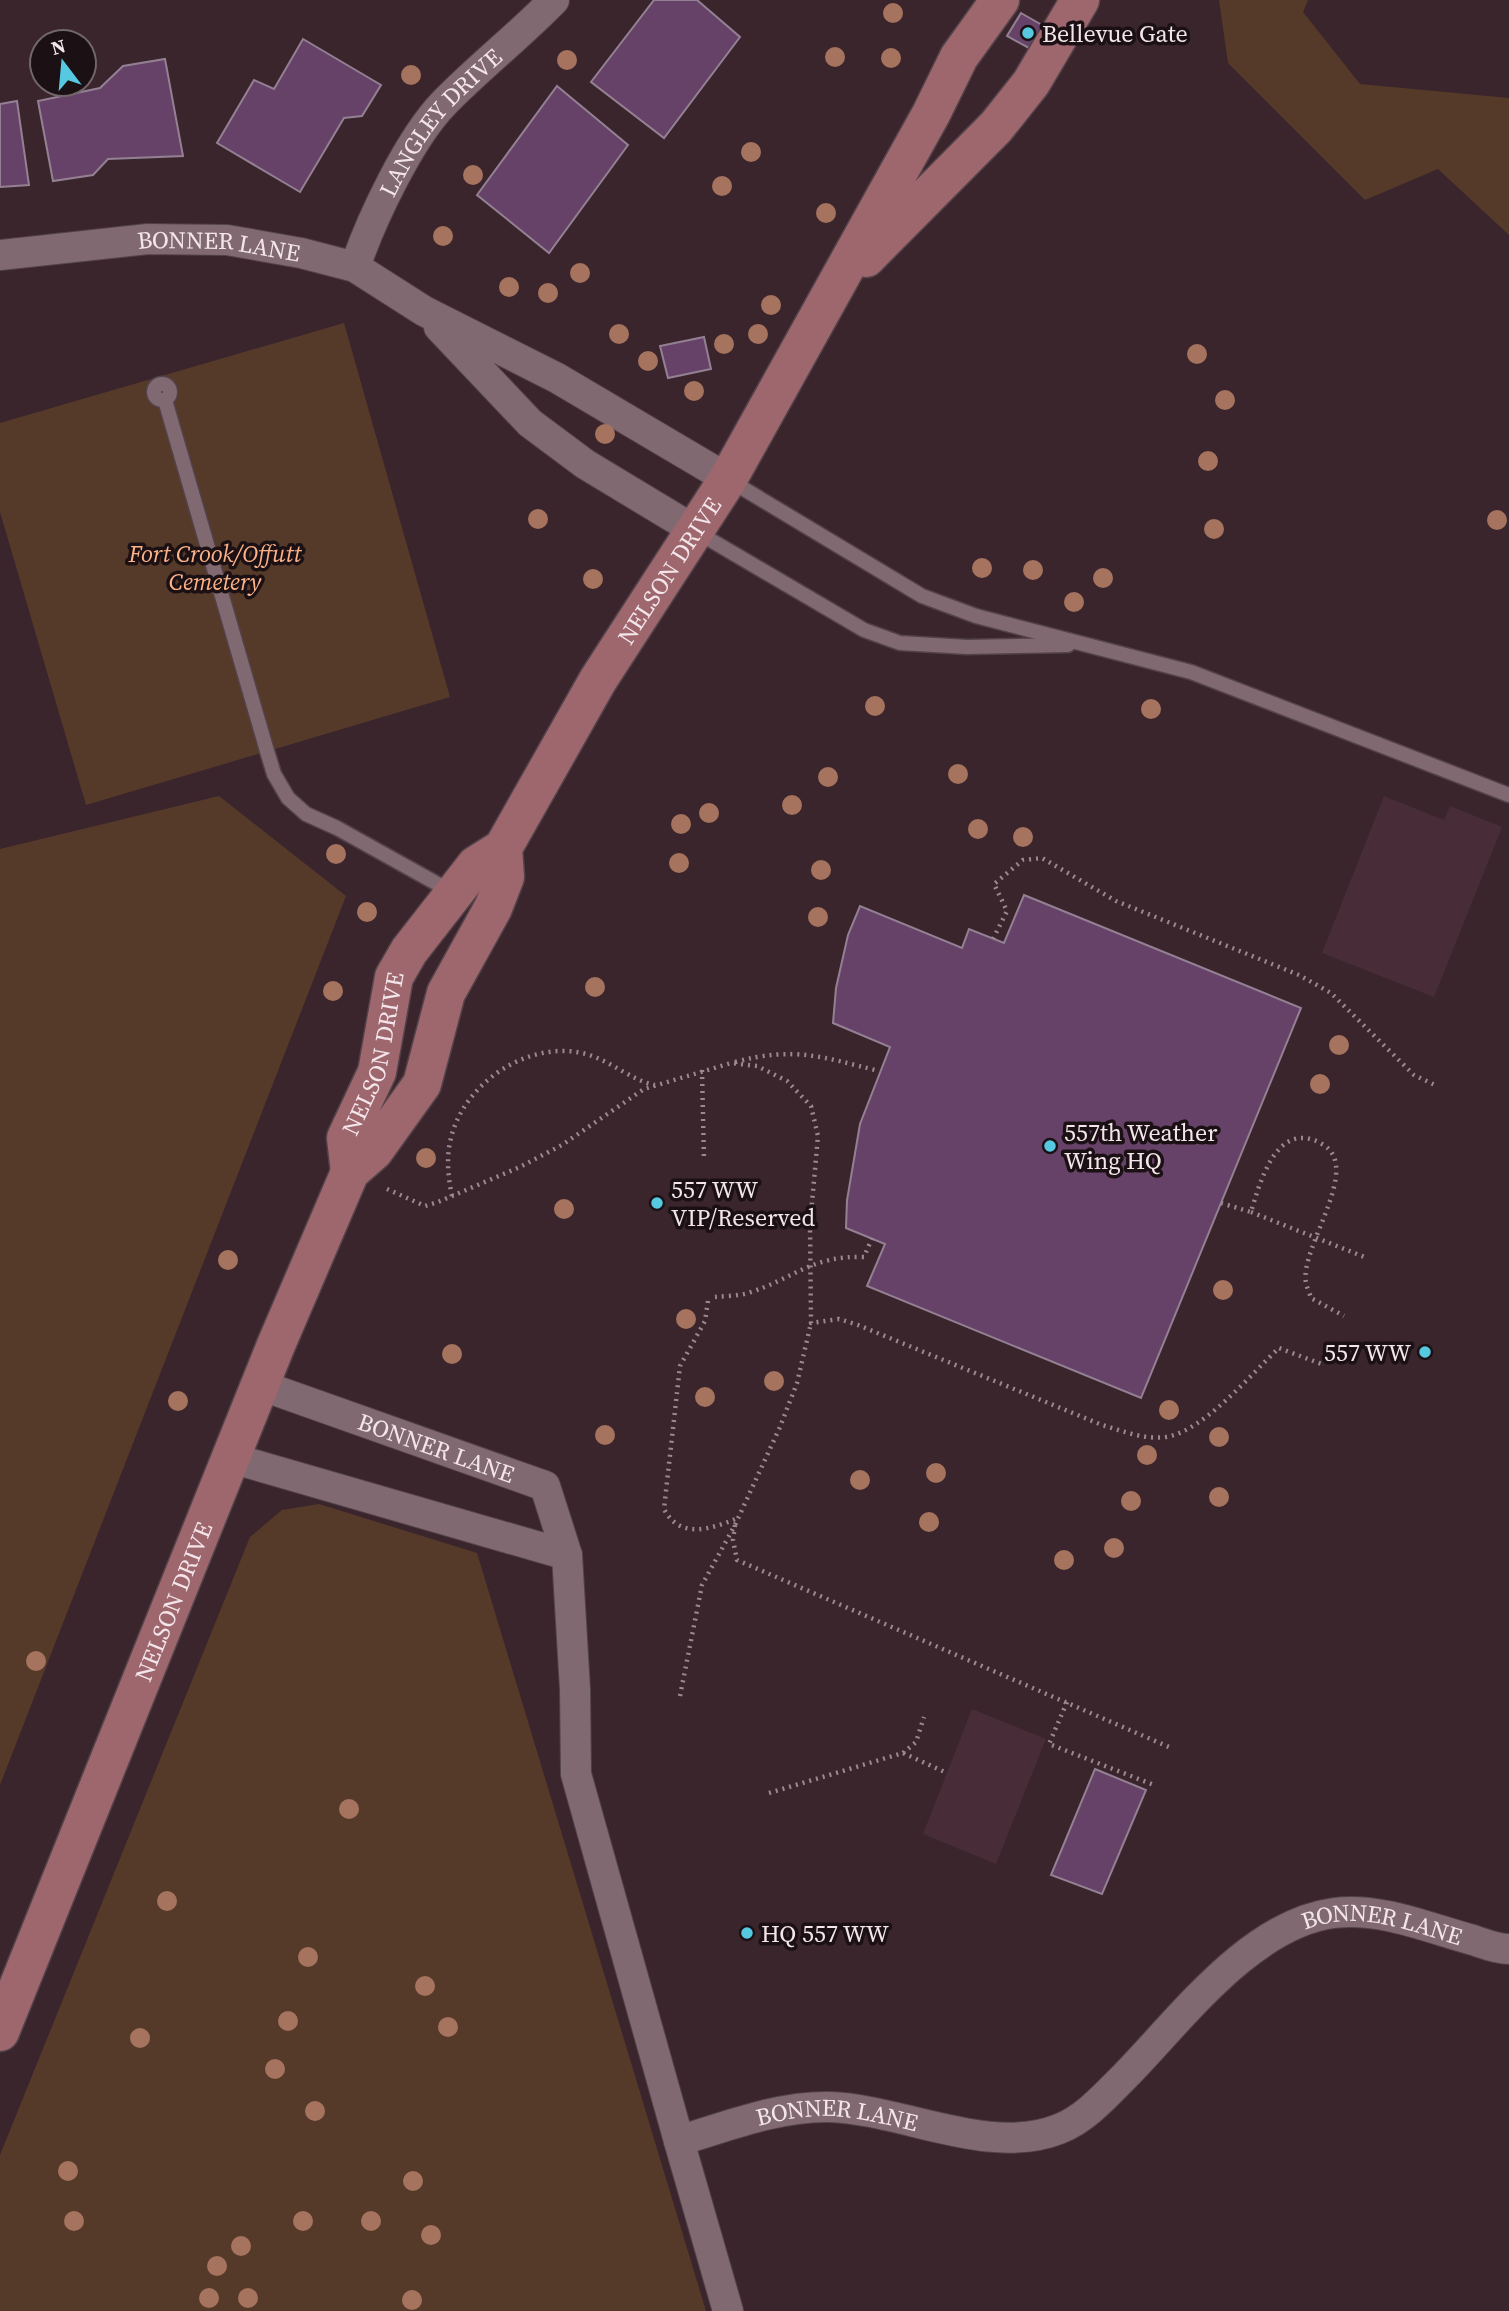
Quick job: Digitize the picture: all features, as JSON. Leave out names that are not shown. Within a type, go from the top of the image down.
[{"type":"street","name":"LANGLEY DRIVE","points":[[355,267],[367,233],[402,164],[442,104],[554,0]]},
{"type":"street","name":"NELSON DRIVE","points":[[0,2032],[11,1972],[231,1458],[349,1172],[346,1138],[377,1072],[394,977],[409,951],[477,865],[503,848],[598,680],[727,479],[833,291],[959,57],[1000,0]]},
{"type":"street","name":"NELSON DRIVE","points":[[833,291],[996,127],[1031,83],[1079,3]]},
{"type":"street","name":"BONNER LANE","points":[[0,255],[149,239],[227,240],[301,253],[355,267],[424,311],[557,378],[727,479]]},
{"type":"street","name":"BONNER LANE","points":[[424,311],[530,423],[584,464],[696,531]]},
{"type":"street","name":"NELSON DRIVE","points":[[349,1172],[374,1152],[422,1084],[446,993],[493,908],[505,877],[503,848]]},
{"type":"street","name":"BONNER LANE","points":[[260,1385],[545,1486],[567,1555],[575,1689],[576,1774],[680,2141],[760,2116],[827,2107],[867,2111],[969,2133],[1016,2137],[1059,2129],[1092,2108],[1251,1948],[1294,1923],[1334,1913],[1384,1914],[1509,1949]]},
{"type":"street","points":[[231,1458],[567,1555]]},
{"type":"street","points":[[680,2141],[728,2311]]},
{"type":"lane","points":[[164,400],[274,774],[288,798],[306,814],[454,893]]},
{"type":"lane","points":[[727,479],[922,596],[976,616],[1092,644],[1191,672],[1509,794]]},
{"type":"lane","points":[[696,531],[864,630],[900,643],[967,647],[1092,644]]},
{"type":"path","points":[[993,939],[1007,911],[994,884],[1023,860],[1042,858],[1116,901],[1299,975],[1331,993],[1406,1068],[1437,1086]]},
{"type":"path","points":[[452,1196],[448,1163],[450,1139],[458,1115],[471,1096],[504,1069],[525,1058],[566,1051],[603,1060],[656,1085]]},
{"type":"path","points":[[349,1172],[425,1206],[520,1167],[562,1145],[636,1094],[702,1070],[765,1054],[795,1052],[880,1071]]},
{"type":"path","points":[[680,1696],[702,1585],[739,1517],[797,1383],[811,1324],[810,1225],[818,1136],[811,1106],[787,1081],[757,1066],[731,1063]]},
{"type":"path","points":[[702,1070],[704,1160]]},
{"type":"path","points":[[1251,1212],[1269,1161],[1279,1146],[1294,1139],[1323,1144],[1335,1157],[1337,1172],[1305,1282],[1311,1298],[1344,1316]]},
{"type":"path","points":[[1221,1202],[1367,1258]]},
{"type":"path","points":[[715,1297],[746,1294],[810,1264],[847,1256],[864,1257],[872,1238]]},
{"type":"path","points":[[708,1301],[705,1321],[680,1366],[664,1509],[671,1522],[687,1530],[712,1528],[739,1517]]},
{"type":"path","points":[[811,1324],[839,1319],[858,1325],[1102,1425],[1138,1436],[1164,1437],[1184,1432],[1202,1420],[1279,1348],[1324,1365]]},
{"type":"path","points":[[735,1525],[733,1541],[737,1560],[1169,1747]]},
{"type":"path","points":[[1067,1702],[1049,1744],[1108,1771],[1154,1785]]},
{"type":"path","points":[[769,1794],[903,1752],[916,1742],[924,1717]]},
{"type":"path","points":[[903,1752],[947,1773]]},
{"type":"path","points":[[1132,1784],[1135,1779]]},
{"type":"shaded area","points":[[1384,796],[1444,820],[1450,806],[1502,827],[1434,997],[1322,953]]},
{"type":"shaded area","points":[[972,1709],[1046,1739],[996,1864],[923,1834]]},
{"type":"green space","points":[[1219,0],[1308,0],[1303,12],[1360,84],[1509,98],[1509,235],[1438,169],[1365,200],[1228,63]]},
{"type":"green space","name":"Fort Crook/Offutt Cemetery","points":[[344,323],[450,697],[86,805],[0,512],[0,423]]},
{"type":"green space","points":[[219,796],[346,896],[0,1785],[0,849]]},
{"type":"green space","points":[[319,1504],[477,1553],[706,2311],[0,2311],[0,2155],[250,1537],[282,1510]]},
{"type":"building","points":[[654,0],[697,0],[740,37],[664,138],[591,82]]},
{"type":"building","name":"Bellevue Gate","points":[[1021,13],[1049,29],[1036,52],[1007,36]]},
{"type":"building","points":[[303,39],[381,85],[362,116],[344,118],[300,192],[217,143],[254,80],[274,89]]},
{"type":"building","points":[[165,59],[183,156],[108,159],[93,175],[53,181],[38,101],[52,98],[98,98],[98,88],[123,66]]},
{"type":"building","points":[[557,86],[628,145],[549,253],[477,195]]},
{"type":"building","points":[[17,101],[29,185],[0,187],[0,104]]},
{"type":"building","points":[[704,337],[711,369],[668,378],[660,346]]},
{"type":"building","name":"557th Weather Wing HQ","points":[[1024,895],[1301,1008],[1141,1398],[867,1286],[885,1244],[846,1228],[847,1200],[860,1124],[890,1047],[833,1023],[836,988],[848,935],[860,906],[962,948],[969,929],[1004,943]]},
{"type":"building","points":[[1095,1769],[1146,1790],[1102,1894],[1051,1875]]},
{"type":"place","name":"Bellevue Gate","points":[[1028,33]]},
{"type":"place","name":"557th Weather Wing HQ","points":[[1050,1146]]},
{"type":"place","name":"557 WW VIP/Reserved","points":[[657,1203]]},
{"type":"place","name":"557 WW","points":[[1425,1352]]},
{"type":"place","name":"HQ 557 WW","points":[[747,1933]]}]
